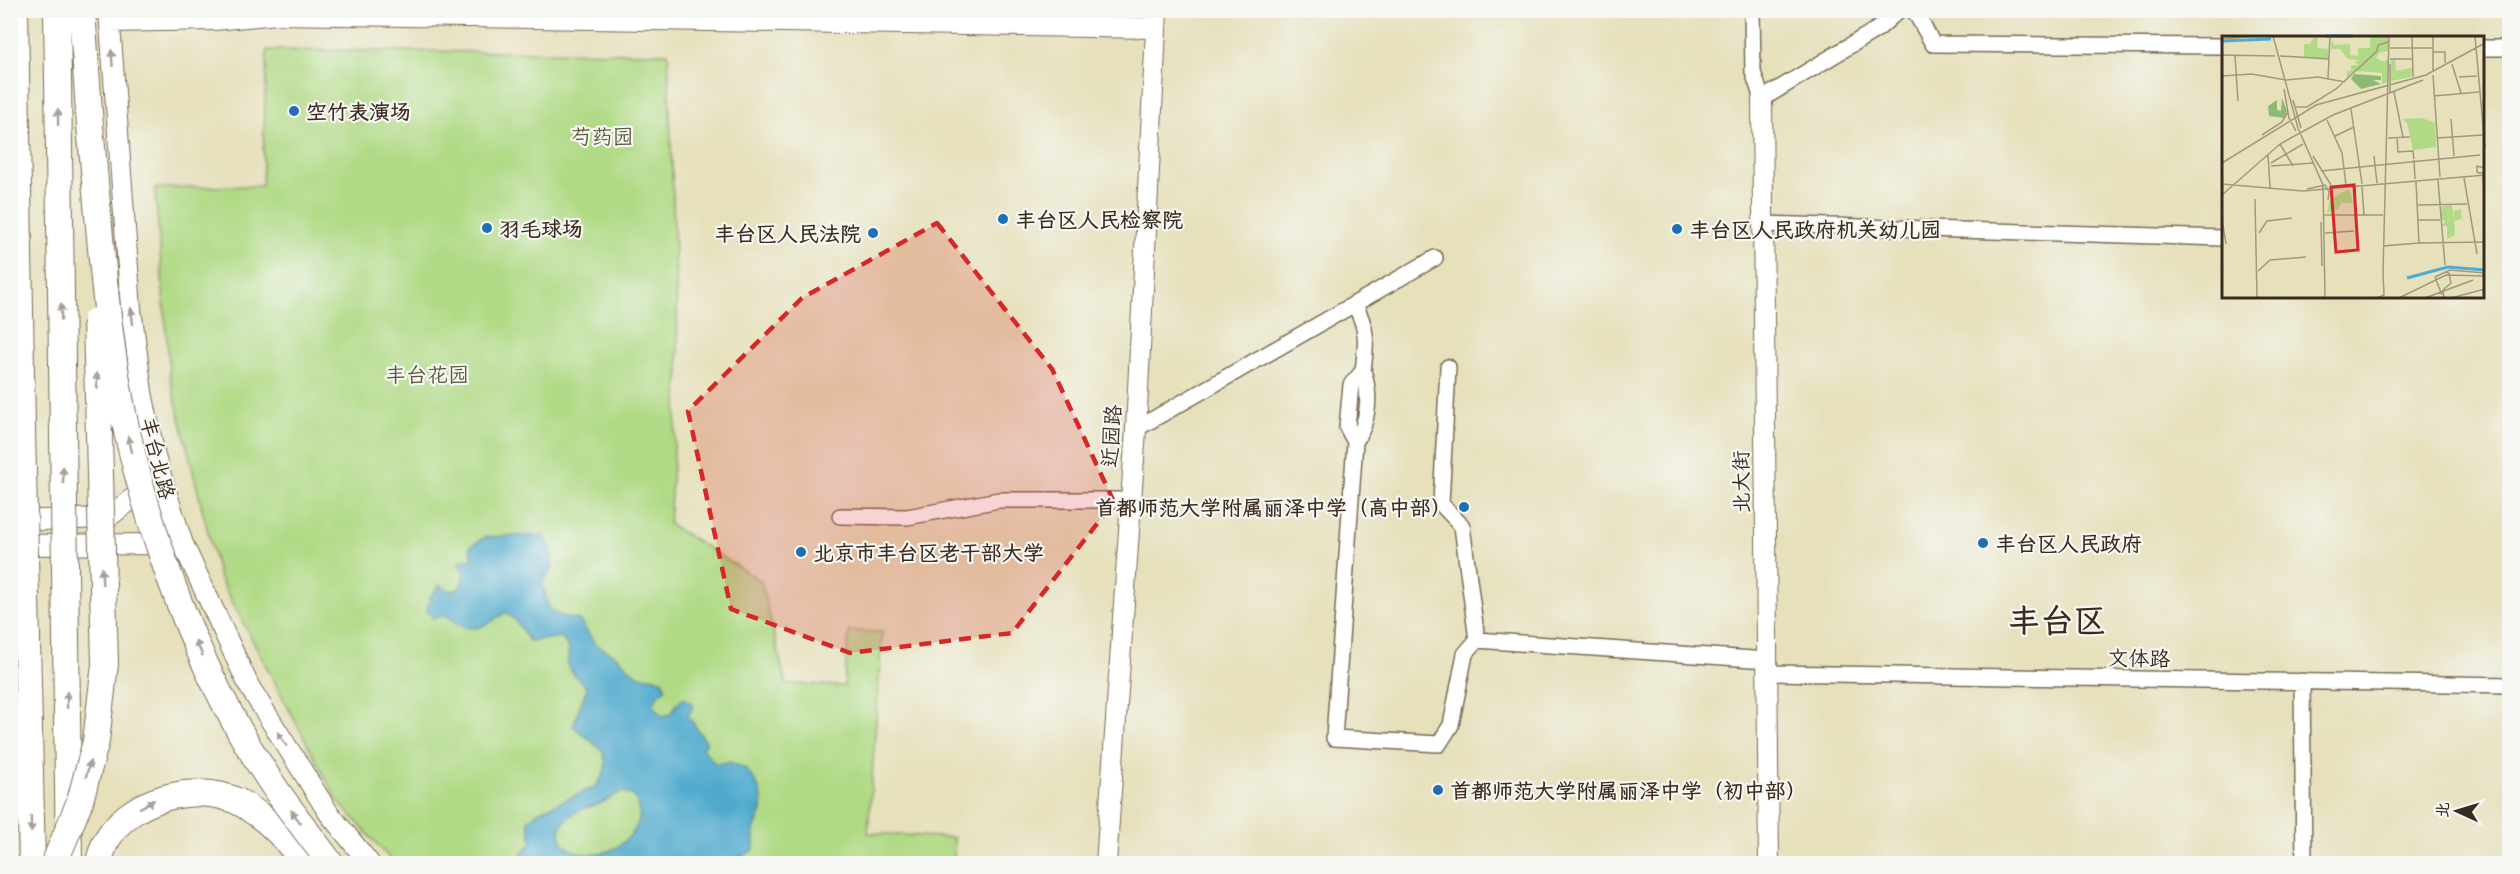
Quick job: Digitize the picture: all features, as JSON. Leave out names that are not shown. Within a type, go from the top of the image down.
[{"type":"highway","points":[[15,10],[32,864]]},
{"type":"highway","points":[[57,10],[69,864]]},
{"type":"highway","points":[[82,10],[90,126],[108,316],[127,430],[151,525],[182,612],[225,703],[279,794],[331,864]]},
{"type":"highway","points":[[54,864],[80,801],[96,741],[105,664],[90,126]]},
{"type":"highway","points":[[10,523],[22,430]]},
{"type":"highway","points":[[98,864],[108,838],[128,815],[159,798],[218,795],[245,805],[282,833],[305,864]]},
{"type":"street","points":[[1752,10],[1753,72],[1762,99],[1879,28],[1899,10]]},
{"type":"street","points":[[1914,10],[1933,45],[2222,46]]},
{"type":"street","points":[[109,16],[214,20],[277,14],[1156,19]]},
{"type":"street","name":"丰台北路","points":[[109,16],[131,309],[142,392],[155,457],[183,544],[249,686],[328,812],[362,861]]},
{"type":"street","name":"近园路","points":[[1106,864],[1136,429],[1156,19]]},
{"type":"street","points":[[2484,48],[2510,48]]},
{"type":"street","name":"北大街","points":[[1762,99],[1769,864]]},
{"type":"street","points":[[1762,224],[2222,238]]},
{"type":"street","points":[[1136,429],[1435,258]]},
{"type":"street","points":[[1354,304],[1363,319],[1366,337],[1363,371],[1351,385],[1347,427],[1355,442],[1334,738],[1439,744],[1451,725],[1465,654],[1477,640],[1462,526],[1441,504],[1448,367]]},
{"type":"street","points":[[10,523],[107,518],[136,496],[148,477],[155,457]]},
{"type":"street","points":[[840,516],[907,517],[999,500],[1131,500]]},
{"type":"street","points":[[10,544],[183,544]]},
{"type":"street","name":"文体路","points":[[1477,640],[1767,667],[2510,685]]},
{"type":"street","points":[[2302,681],[2304,864]]},
{"type":"highlighted area","points":[[937,223],[1052,369],[1114,502],[1012,633],[850,653],[731,609],[688,411],[802,298]]},
{"type":"green space","name":"丰台花园","points":[[267,50],[668,53],[679,374],[669,524],[761,581],[786,684],[844,686],[849,631],[882,632],[868,833],[954,838],[954,863],[394,863],[337,800],[219,577],[170,378],[155,188],[262,186]]},
{"type":"water","points":[[543,535],[552,551],[552,570],[542,582],[549,608],[561,616],[579,620],[596,645],[614,654],[637,675],[661,679],[666,688],[657,696],[654,703],[656,710],[663,716],[671,714],[684,698],[694,705],[688,716],[707,743],[702,747],[715,764],[729,762],[745,768],[757,784],[762,798],[762,811],[754,830],[754,850],[727,864],[514,863],[532,842],[528,821],[538,812],[595,787],[603,776],[606,765],[603,751],[573,726],[587,687],[567,665],[569,648],[561,637],[529,641],[516,621],[506,612],[483,626],[470,628],[455,622],[446,615],[433,618],[427,610],[430,597],[440,585],[450,591],[460,588],[464,574],[458,562],[473,558],[470,547],[485,537]],"holes":[[[622,792],[634,796],[638,806],[639,821],[631,835],[617,847],[603,853],[588,854],[576,852],[566,846],[561,838],[561,828],[576,812],[602,803]]]},
{"type":"place","name":"空竹表演场","points":[[294,111]]},
{"type":"place","name":"丰台区人民检察院","points":[[1003,219]]},
{"type":"place","name":"羽毛球场","points":[[487,228]]},
{"type":"place","name":"丰台区人民政府机关幼儿园","points":[[1677,229]]},
{"type":"place","name":"丰台区人民法院","points":[[873,233]]},
{"type":"place","name":"首都师范大学附属丽泽中学（高中部）","points":[[1464,507]]},
{"type":"place","name":"丰台区人民政府","points":[[1983,543]]},
{"type":"place","name":"北京市丰台区老干部大学","points":[[801,552]]},
{"type":"place","name":"首都师范大学附属丽泽中学（初中部）","points":[[1438,790]]},
{"type":"district","name":"丰台区","points":[[2057,620]]},
{"type":"park label","name":"芍药园","points":[[602,136]]}]
